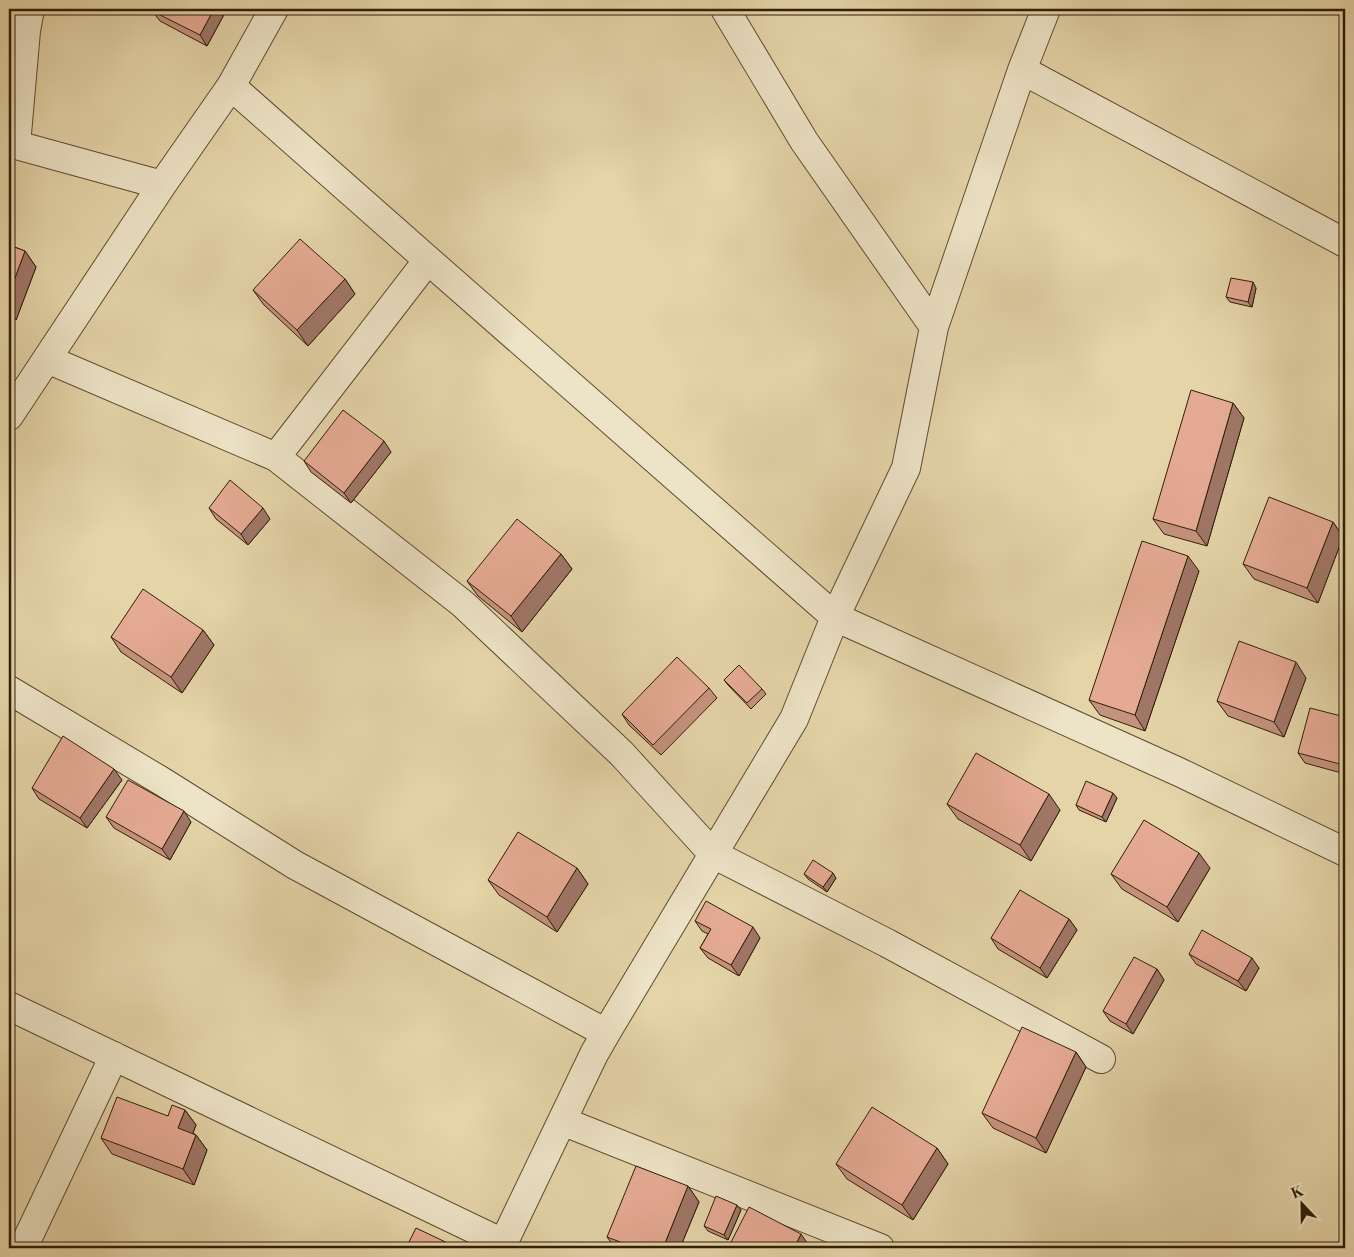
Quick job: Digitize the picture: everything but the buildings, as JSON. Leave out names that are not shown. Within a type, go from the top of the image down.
[{"type":"street","points":[[30,9],[12,144],[162,185]]},
{"type":"street","points":[[9,416],[162,185],[231,86],[274,9]]},
{"type":"street","points":[[725,9],[804,142],[934,327]]},
{"type":"street","points":[[9,1006],[502,1246],[594,1054],[794,720],[836,618],[906,468],[934,327],[1022,70],[1046,9]]},
{"type":"street","points":[[1022,70],[1345,243]]},
{"type":"street","points":[[231,86],[836,618],[1343,847]]},
{"type":"street","points":[[276,457],[428,260]]},
{"type":"street","points":[[47,359],[276,457],[463,604],[622,754],[713,854],[887,943],[1101,1059]]},
{"type":"street","points":[[9,690],[163,782],[295,865],[606,1033]]},
{"type":"street","points":[[23,1248],[114,1056]]},
{"type":"street","points":[[562,1121],[880,1248]]}]
